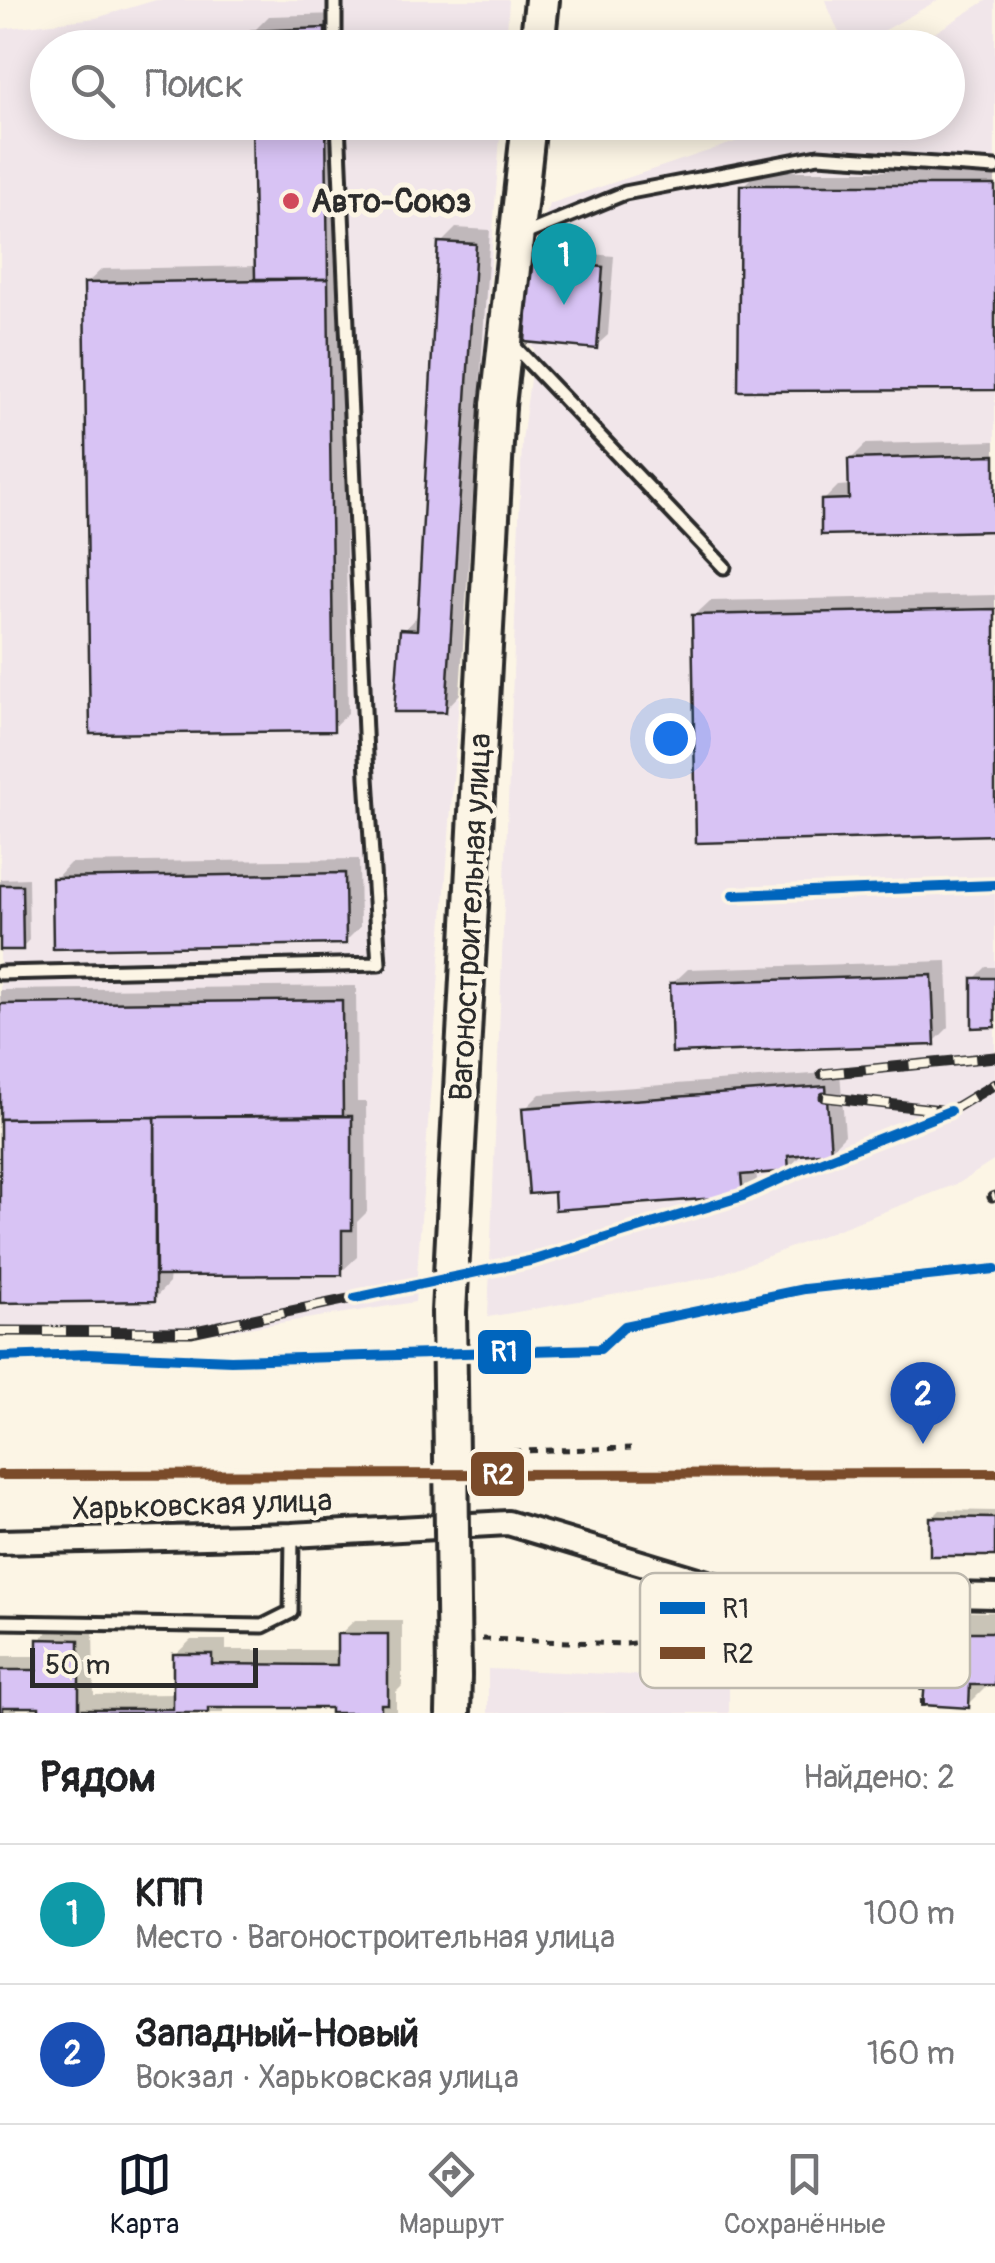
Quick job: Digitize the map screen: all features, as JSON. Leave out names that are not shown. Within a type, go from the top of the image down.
[{"type":"main road","points":[[539,30],[542,0]]},
{"type":"main road","name":"Вагоностроительная улица","points":[[453,1713],[449,1312],[498,406],[527,140]]},
{"type":"street","name":"Харьковская улица","points":[[0,1542],[292,1535],[508,1523],[674,1573]]},
{"type":"lane","points":[[335,0],[336,30]]},
{"type":"lane","points":[[0,973],[379,964],[339,140]]},
{"type":"lane","points":[[516,238],[625,192],[818,156],[995,168]]},
{"type":"lane","points":[[506,338],[724,567]]},
{"type":"lane","points":[[0,1622],[263,1626],[291,1612],[292,1535]]},
{"type":"path","points":[[453,1453],[631,1448]]},
{"type":"path","points":[[454,1638],[640,1642]]},
{"type":"path","points":[[922,1688],[923,1713]]},
{"type":"shaded area","points":[[156,0],[509,0],[507,30],[30,30],[30,140],[500,140],[415,1302],[203,1335],[0,1336],[0,29],[96,18]]},
{"type":"shaded area","points":[[825,0],[938,0],[886,30],[838,30]]},
{"type":"shaded area","points":[[987,0],[995,0],[995,1160],[959,1183],[713,1277],[488,1317],[522,441],[534,348],[525,342],[530,260],[549,204],[741,140],[965,140],[965,30],[939,30]]},
{"type":"shaded area","points":[[488,1669],[640,1675],[640,1688],[729,1688],[729,1713],[488,1713]]},
{"type":"building","name":"Авто-Союз","points":[[252,140],[326,140],[328,279],[255,279]]},
{"type":"building","points":[[740,185],[995,185],[995,390],[738,391]]},
{"type":"building","points":[[438,242],[476,244],[446,712],[394,712],[400,629],[417,630]]},
{"type":"building","points":[[530,260],[603,267],[597,349],[525,342]]},
{"type":"building","points":[[328,279],[334,731],[90,734],[84,283]]},
{"type":"building","points":[[995,455],[995,531],[821,535],[821,500],[849,499],[848,459]]},
{"type":"building","points":[[995,609],[995,835],[696,843],[692,615]]},
{"type":"building","points":[[345,873],[346,944],[53,949],[52,878]]},
{"type":"building","points":[[0,885],[22,885],[23,950],[0,950]]},
{"type":"building","points":[[932,975],[935,1045],[672,1053],[670,983]]},
{"type":"building","points":[[972,978],[995,978],[995,1027],[972,1028]]},
{"type":"building","points":[[342,1000],[343,1115],[0,1119],[0,1004]]},
{"type":"building","points":[[826,1086],[831,1152],[788,1156],[789,1171],[741,1175],[743,1196],[555,1210],[554,1192],[529,1194],[522,1108]]},
{"type":"building","points":[[352,1116],[352,1230],[342,1230],[342,1275],[156,1276],[155,1117]]},
{"type":"building","points":[[155,1117],[155,1301],[0,1303],[0,1119]]},
{"type":"building","points":[[930,1517],[995,1518],[995,1556],[930,1556]]},
{"type":"building","points":[[970,1632],[995,1632],[995,1685],[970,1685]]},
{"type":"building","points":[[337,1634],[388,1634],[388,1704],[381,1704],[381,1713],[330,1713],[330,1708],[209,1708],[209,1713],[39,1713],[39,1707],[3,1707],[0,1713],[0,1670],[37,1670],[37,1639],[79,1640],[79,1709],[173,1709],[173,1654],[212,1654],[212,1664],[337,1665]]},
{"type":"building","points":[[924,1688],[970,1688],[969,1708],[923,1705]]},
{"type":"railway","points":[[733,895],[995,885]]},
{"type":"railway","points":[[822,1074],[995,1057]]},
{"type":"railway","points":[[824,1097],[950,1111],[995,1084]]},
{"type":"railway","points":[[0,1331],[191,1332],[534,1260],[743,1196],[950,1111]]},
{"type":"railway","points":[[0,1357],[88,1354],[231,1360],[600,1349],[625,1326],[804,1289],[995,1269]]},
{"type":"transit line","name":"R1","points":[[733,895],[995,885]]},
{"type":"transit line","name":"R1","points":[[355,1298],[534,1260],[743,1196],[950,1111]]},
{"type":"transit line","name":"R1","points":[[0,1357],[88,1354],[231,1360],[600,1349],[625,1326],[804,1289],[995,1269]]},
{"type":"transit line","name":"R2","points":[[0,1475],[995,1473]]},
{"type":"place","name":"Авто-Союз","points":[[291,201]]},
{"type":"place","name":"КПП","points":[[564,305]]},
{"type":"place","name":"Западный-Новый","points":[[923,1444]]}]
